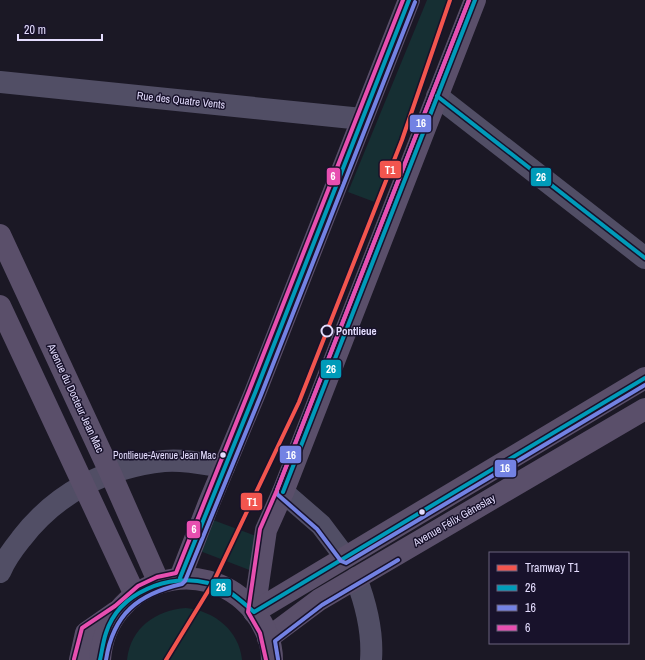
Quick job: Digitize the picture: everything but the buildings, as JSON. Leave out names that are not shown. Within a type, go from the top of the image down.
[{"type":"main road","points":[[170,581],[224,467],[409,0]]},
{"type":"main road","points":[[254,612],[266,530],[283,492],[475,0]]},
{"type":"main road","name":"Avenue du Docteur Jean Mac","points":[[0,235],[110,472],[170,581]]},
{"type":"main road","points":[[0,306],[135,595]]},
{"type":"main road","name":"Avenue Félix Géneslay","points":[[254,612],[645,378]]},
{"type":"main road","name":"Avenue Félix Géneslay","points":[[268,638],[318,600],[645,409]]},
{"type":"main road","points":[[80,660],[86,633],[119,611],[135,595],[170,581],[199,579],[226,588],[244,601],[254,612],[262,624],[268,638],[272,660]]},
{"type":"main road","points":[[100,660],[101,649],[108,628],[119,611]]},
{"type":"street","name":"Rue des Quatre Vents","points":[[0,82],[362,119]]},
{"type":"street","points":[[437,96],[645,258]]},
{"type":"street","points":[[0,572],[12,550],[32,524],[50,507],[83,484],[110,472],[140,464],[166,461],[192,462],[224,467]]},
{"type":"street","points":[[283,492],[321,525],[345,557]]},
{"type":"street","points":[[356,578],[362,594],[372,642],[371,660]]},
{"type":"green space","points":[[427,0],[453,0],[403,146],[380,204],[348,192]]},
{"type":"green space","points":[[213,520],[256,536],[252,571],[200,551]]},
{"type":"green space","points":[[186,608],[206,613],[223,624],[236,640],[240,649],[242,660],[127,660],[133,639],[146,623],[165,612]]},
{"type":"tram line","name":"T1","points":[[166,660],[213,583],[299,402],[402,140],[450,0]]},
{"type":"transit line","name":"6","points":[[74,659],[82,628],[115,606],[138,586],[157,577],[176,573],[403,0]]},
{"type":"transit line","name":"26","points":[[180,578],[255,393],[409,0]]},
{"type":"transit line","name":"16","points":[[469,0],[277,490],[277,494],[317,529],[341,561],[346,563],[645,385]]},
{"type":"transit line","name":"6","points":[[266,660],[260,633],[248,612],[260,529],[277,490],[469,0]]},
{"type":"transit line","name":"26","points":[[283,492],[475,0]]},
{"type":"transit line","name":"16","points":[[106,660],[109,644],[115,630],[130,608],[140,600],[166,588],[182,584],[185,581],[261,395],[415,2]]},
{"type":"transit line","name":"26","points":[[437,96],[645,258]]},
{"type":"transit line","name":"26","points":[[100,660],[105,636],[113,619],[122,606],[147,589],[177,581],[208,583],[227,591],[254,612],[645,378]]},
{"type":"transit line","name":"16","points":[[278,659],[275,641],[322,605],[398,560]]},
{"type":"place","name":"Pontlieue","points":[[327,331]]},
{"type":"place","name":"Pontlieue-Avenue Jean Mac","points":[[223,455]]}]
